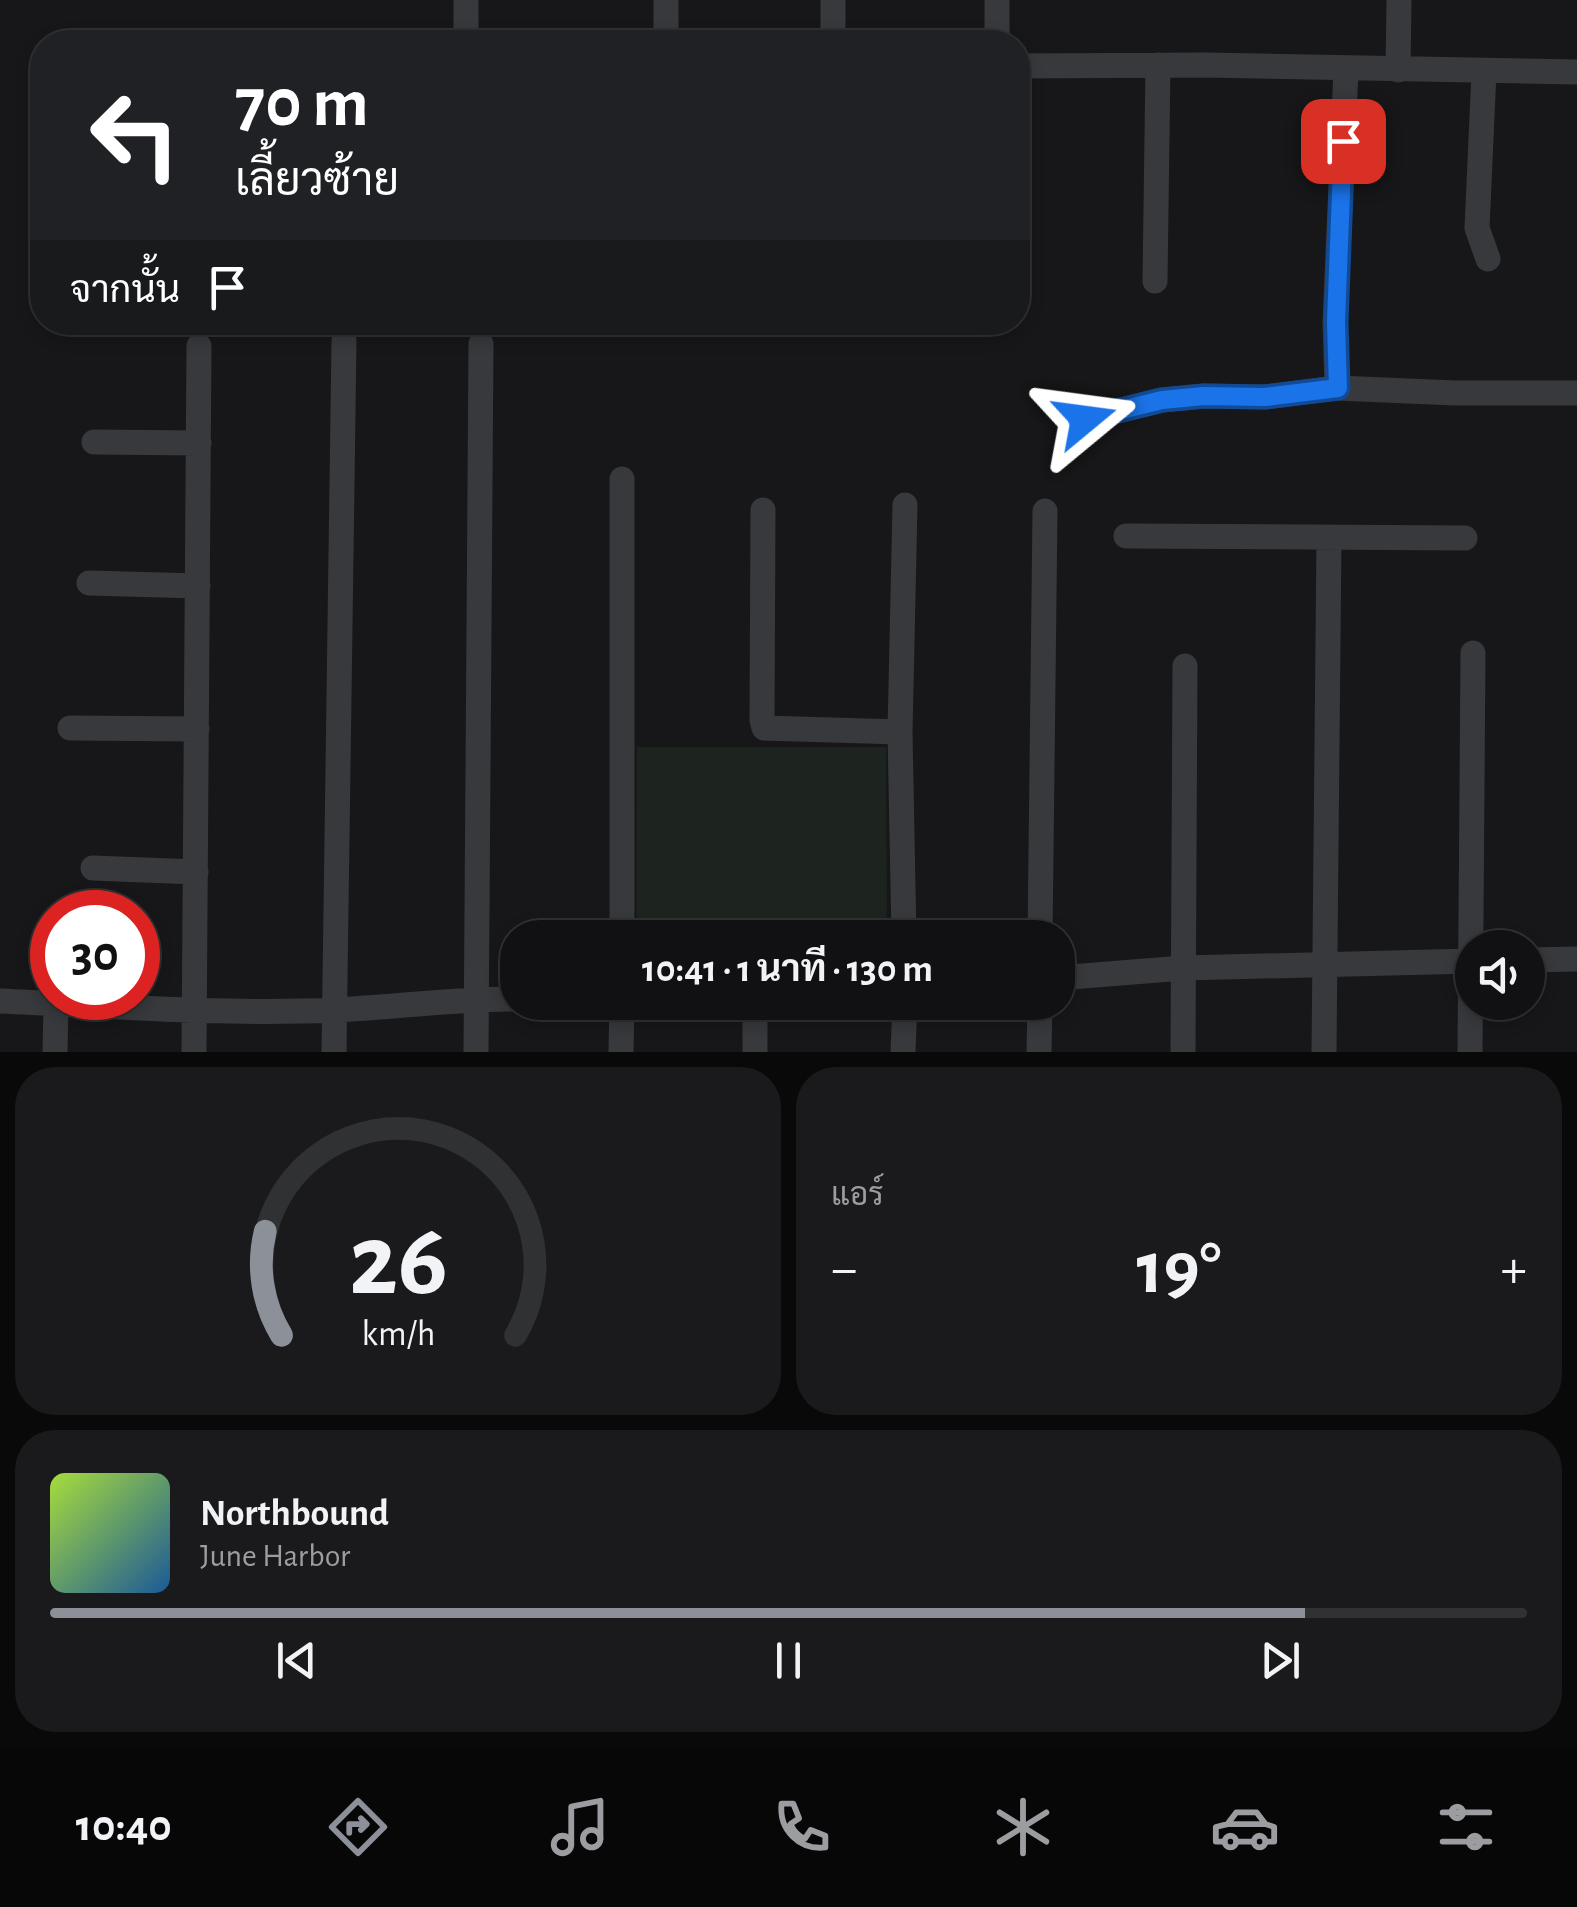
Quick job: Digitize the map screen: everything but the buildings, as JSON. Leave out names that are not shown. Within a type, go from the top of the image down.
[{"type":"street","points":[[466,0],[466,30]]},
{"type":"street","points":[[666,0],[666,30]]},
{"type":"street","points":[[833,0],[833,30]]},
{"type":"street","points":[[997,30],[998,0]]},
{"type":"street","points":[[1398,70],[1399,0]]},
{"type":"street","points":[[1155,281],[1158,65]]},
{"type":"street","points":[[1030,66],[1577,72]]},
{"type":"street","points":[[1338,388],[1336,322],[1346,69]]},
{"type":"street","points":[[1484,72],[1477,228],[1488,259]]},
{"type":"street","points":[[334,1052],[344,341]]},
{"type":"street","points":[[476,1052],[482,344]]},
{"type":"street","points":[[194,1052],[200,346]]},
{"type":"street","points":[[1085,419],[1162,400],[1265,397],[1338,388],[1577,393]]},
{"type":"street","points":[[94,442],[199,444]]},
{"type":"street","points":[[622,480],[622,920]]},
{"type":"street","points":[[904,920],[900,732],[905,504]]},
{"type":"street","points":[[763,510],[764,728],[900,732]]},
{"type":"street","points":[[1040,920],[1045,511]]},
{"type":"street","points":[[1126,536],[1465,538]]},
{"type":"street","points":[[1324,1052],[1329,538]]},
{"type":"street","points":[[89,584],[198,586]]},
{"type":"street","points":[[1472,930],[1473,654]]},
{"type":"street","points":[[1183,1052],[1185,666]]},
{"type":"street","points":[[70,728],[197,729]]},
{"type":"street","points":[[92,868],[196,872]]},
{"type":"street","points":[[1545,960],[1577,959]]},
{"type":"street","points":[[1075,977],[1183,968],[1455,962]]},
{"type":"street","points":[[160,1009],[334,1010],[500,999]]},
{"type":"street","points":[[0,1001],[30,1003]]},
{"type":"street","points":[[55,1052],[56,1020]]},
{"type":"street","points":[[621,1052],[622,1020]]},
{"type":"street","points":[[755,1020],[755,1052]]},
{"type":"street","points":[[903,1052],[904,1020]]},
{"type":"street","points":[[1039,1052],[1040,1020]]},
{"type":"street","points":[[1470,1052],[1471,1020]]},
{"type":"shaded area","points":[[637,747],[886,747],[887,920],[636,920]]},
{"type":"route","points":[[1085,419],[1162,400],[1265,397],[1338,388],[1335,356],[1343,141]]}]
